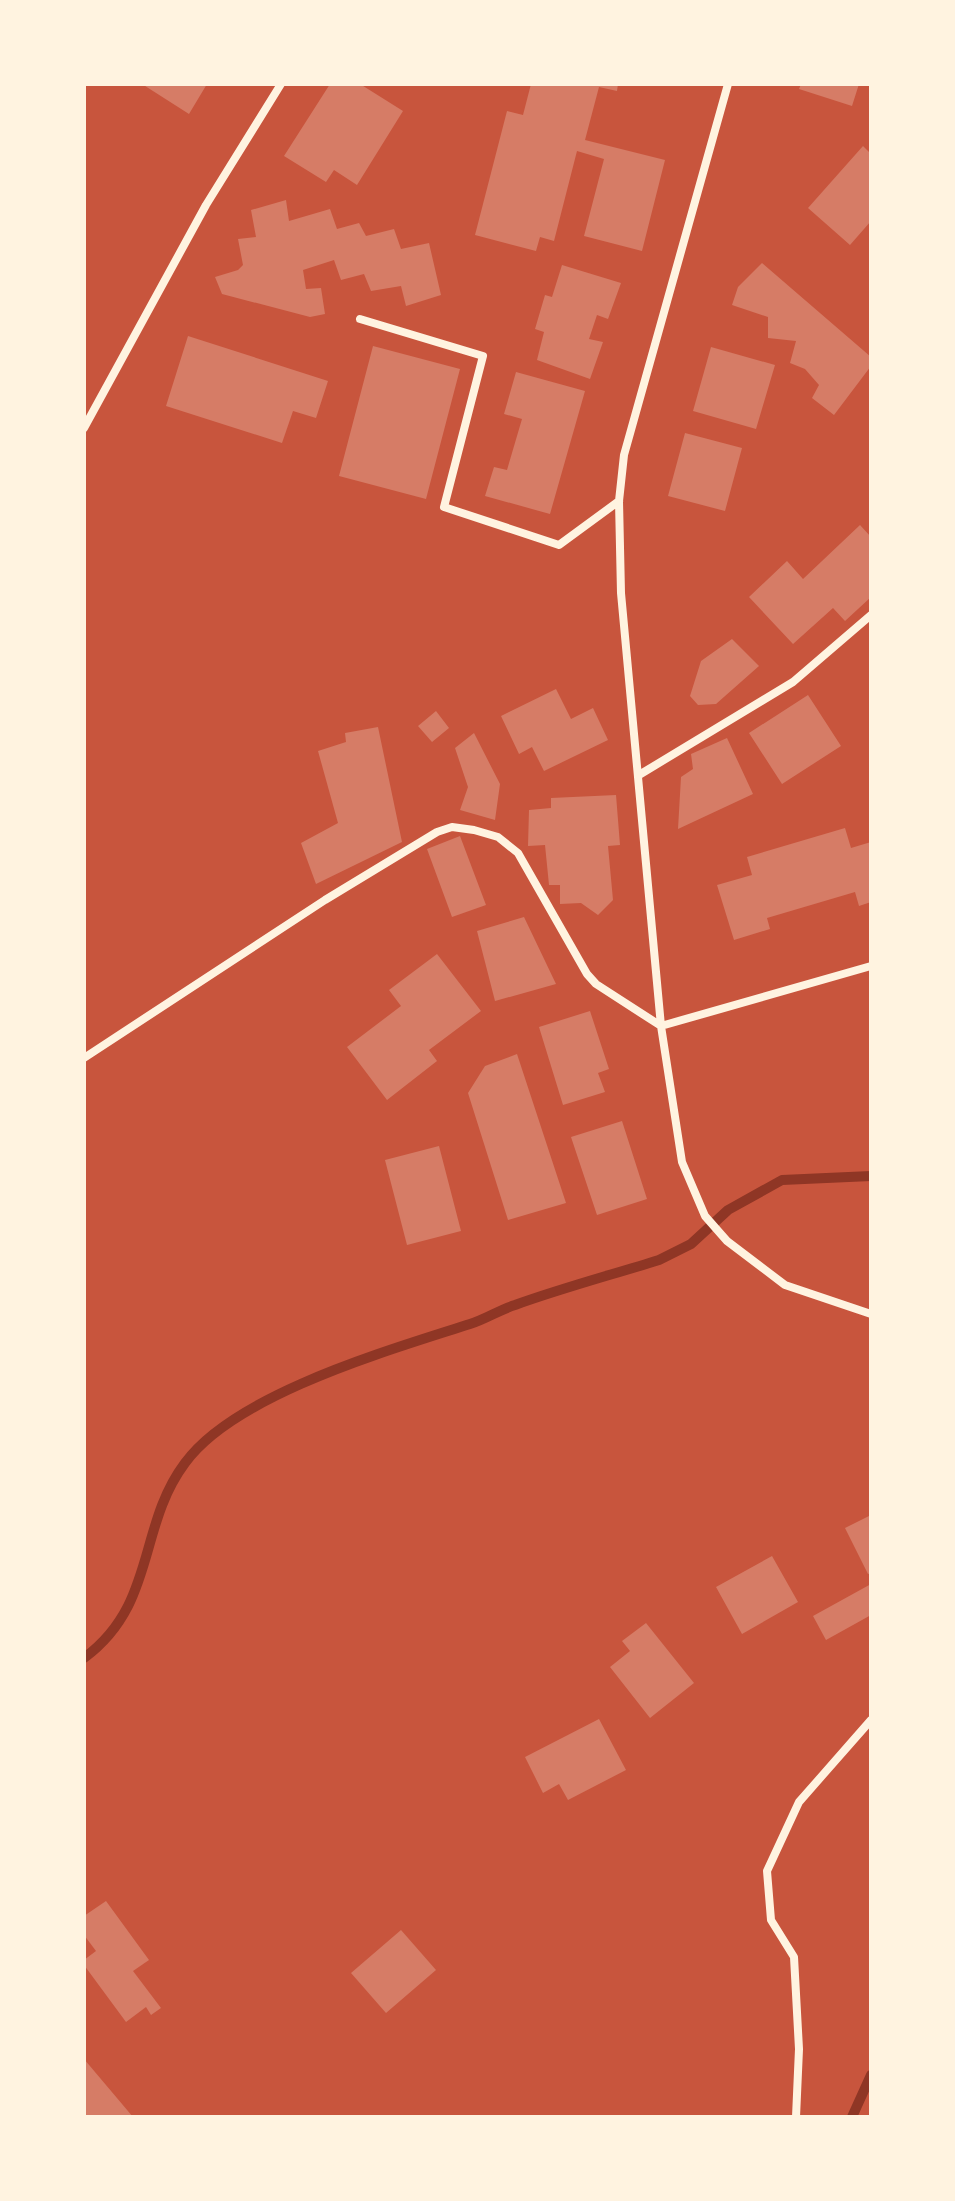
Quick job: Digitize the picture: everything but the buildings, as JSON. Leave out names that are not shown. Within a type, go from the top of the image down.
[{"type":"street","points":[[84,428],[206,205],[281,84]]},
{"type":"street","points":[[728,84],[624,455],[619,501],[621,593],[661,1026],[682,1162],[705,1216],[727,1241],[785,1285],[871,1314]]},
{"type":"street","points":[[360,319],[483,356],[444,507],[559,545],[619,501]]},
{"type":"street","points":[[639,775],[793,682],[871,615]]},
{"type":"street","points":[[84,1058],[325,900],[437,832],[452,827],[498,837],[518,853],[587,974],[596,984],[661,1026],[871,966]]},
{"type":"street","points":[[796,2117],[799,2049],[794,1957],[771,1920],[767,1871],[799,1802],[871,1720]]},
{"type":"waterway","points":[[84,1658],[107,1637],[124,1614],[144,1564],[159,1513],[185,1463],[208,1438],[239,1416],[316,1377],[358,1361],[476,1322],[509,1307],[659,1260],[691,1244],[728,1210],[782,1180],[871,1176]]},
{"type":"waterway","points":[[852,2117],[871,2075]]}]
